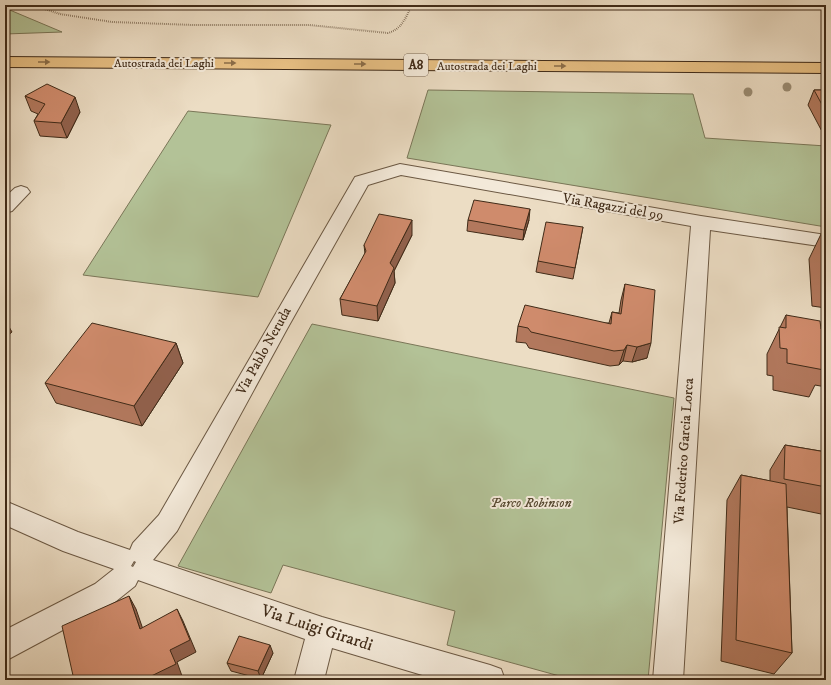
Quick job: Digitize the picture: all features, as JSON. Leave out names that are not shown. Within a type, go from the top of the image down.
[{"type":"highway","name":"Autostrada dei Laghi","points":[[5,48],[826,55]]},
{"type":"highway","name":"Autostrada dei Laghi","points":[[5,62],[826,68]]},
{"type":"street","name":"Via Ragazzi del 99","points":[[400,169],[701,222],[826,241]]},
{"type":"street","name":"Via Pablo Neruda","points":[[5,646],[105,593],[134,564],[168,522],[276,328],[361,181],[400,169]]},
{"type":"street","points":[[5,207],[21,192]]},
{"type":"street","name":"Via Federico Garcia Lorca","points":[[668,680],[701,222]]},
{"type":"street","name":"Via Luigi Girardi","points":[[5,513],[72,542],[322,632],[490,680]]},
{"type":"street","points":[[309,680],[322,632]]},
{"type":"path","points":[[32,5],[60,14],[112,22],[193,25],[309,25],[388,33],[394,32],[402,26],[412,5]]},
{"type":"green space","points":[[5,8],[62,32],[5,34]]},
{"type":"green space","points":[[428,90],[693,94],[705,138],[826,146],[826,227],[407,158]]},
{"type":"green space","points":[[188,111],[331,125],[258,297],[83,275]]},
{"type":"green space","name":"Parco Robinson","points":[[312,324],[674,398],[648,680],[574,680],[447,645],[455,611],[283,565],[271,593],[178,566]]},
{"type":"building","points":[[47,84],[75,97],[61,123],[34,121],[45,104],[25,96]]},
{"type":"building","points":[[814,90],[826,90],[826,112]]},
{"type":"building","points":[[474,200],[530,209],[524,230],[468,220]]},
{"type":"building","points":[[379,214],[412,220],[390,263],[394,268],[377,306],[340,299],[366,251],[364,245]]},
{"type":"building","points":[[546,222],[583,227],[575,268],[538,261]]},
{"type":"building","points":[[822,232],[826,233],[826,277]]},
{"type":"building","points":[[625,284],[655,290],[651,343],[637,347],[627,345],[624,350],[614,351],[531,332],[528,328],[518,326],[525,305],[611,324],[612,312],[621,314]]},
{"type":"building","points":[[786,315],[820,321],[821,329],[826,330],[826,358],[823,357],[824,370],[787,363],[787,349],[780,348],[779,327],[786,328]]},
{"type":"building","points":[[92,323],[176,343],[134,406],[45,383]]},
{"type":"building","points":[[785,445],[826,452],[826,487],[784,479]]},
{"type":"building","points":[[741,475],[786,484],[792,653],[736,640]]},
{"type":"building","points":[[129,596],[140,629],[177,609],[190,640],[170,650],[176,664],[143,680],[74,680],[62,626]]},
{"type":"building","points":[[239,636],[270,645],[258,671],[227,663]]}]
